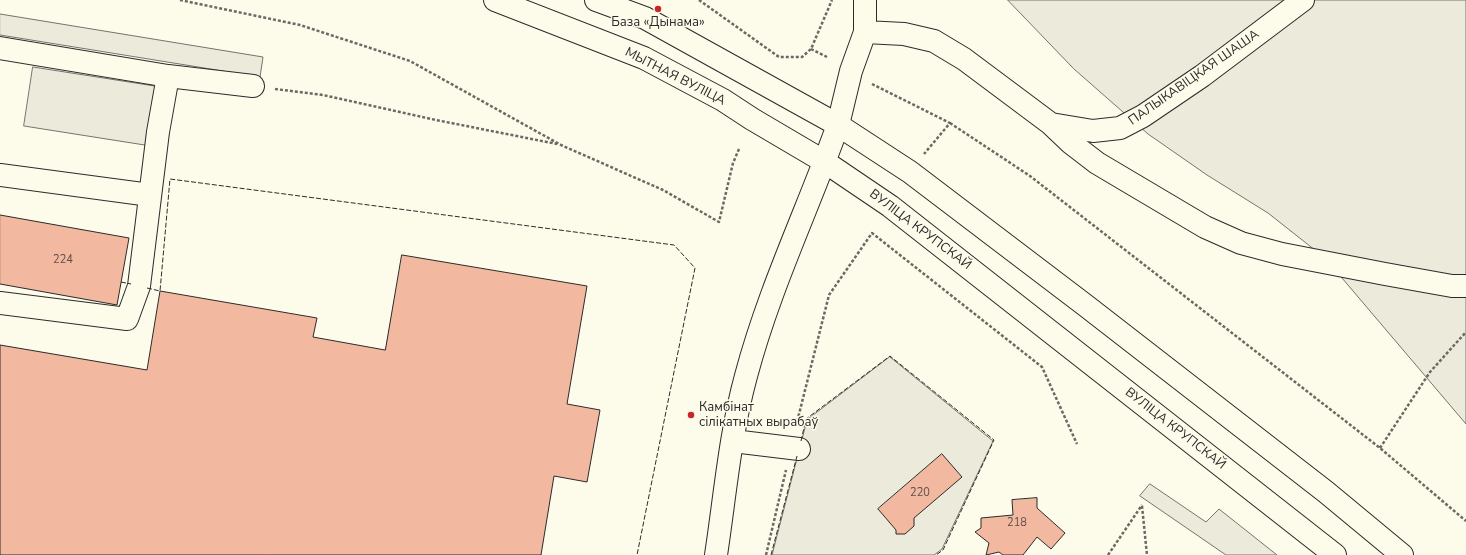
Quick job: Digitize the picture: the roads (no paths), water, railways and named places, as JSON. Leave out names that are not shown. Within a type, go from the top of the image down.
[{"type":"main road","name":"МЫТНАЯ ВУЛІЦА","points":[[495,0],[644,58],[723,100],[825,162]]},
{"type":"main road","points":[[596,0],[645,18],[838,125],[910,172],[1326,492],[1402,555]]},
{"type":"main road","points":[[716,555],[733,441],[746,376],[790,244],[825,162],[838,125],[851,71],[865,32],[865,0]]},
{"type":"main road","name":"ПАЛЫКАВІЦКАЯ ШАША","points":[[865,32],[904,34],[934,41],[964,59],[1051,124],[1093,131],[1120,128],[1143,116],[1195,80],[1303,0]]},
{"type":"main road","points":[[0,48],[168,76],[253,86]]},
{"type":"main road","points":[[0,303],[127,318],[139,286],[158,132],[168,76]]},
{"type":"main road","points":[[1051,124],[1071,143],[1097,163],[1206,227],[1241,243],[1282,254],[1385,274],[1452,286],[1466,286]]},
{"type":"main road","name":"ВУЛІЦА КРУПСКАЙ","points":[[825,162],[897,210],[1335,555]]},
{"type":"main road","points":[[0,175],[150,195]]},
{"type":"main road","points":[[733,441],[795,448]]},
{"type":"place","name":"База «Дынама»","points":[[658,9]]},
{"type":"place","name":"Камбінат сілікатных вырабаў","points":[[691,415]]}]
